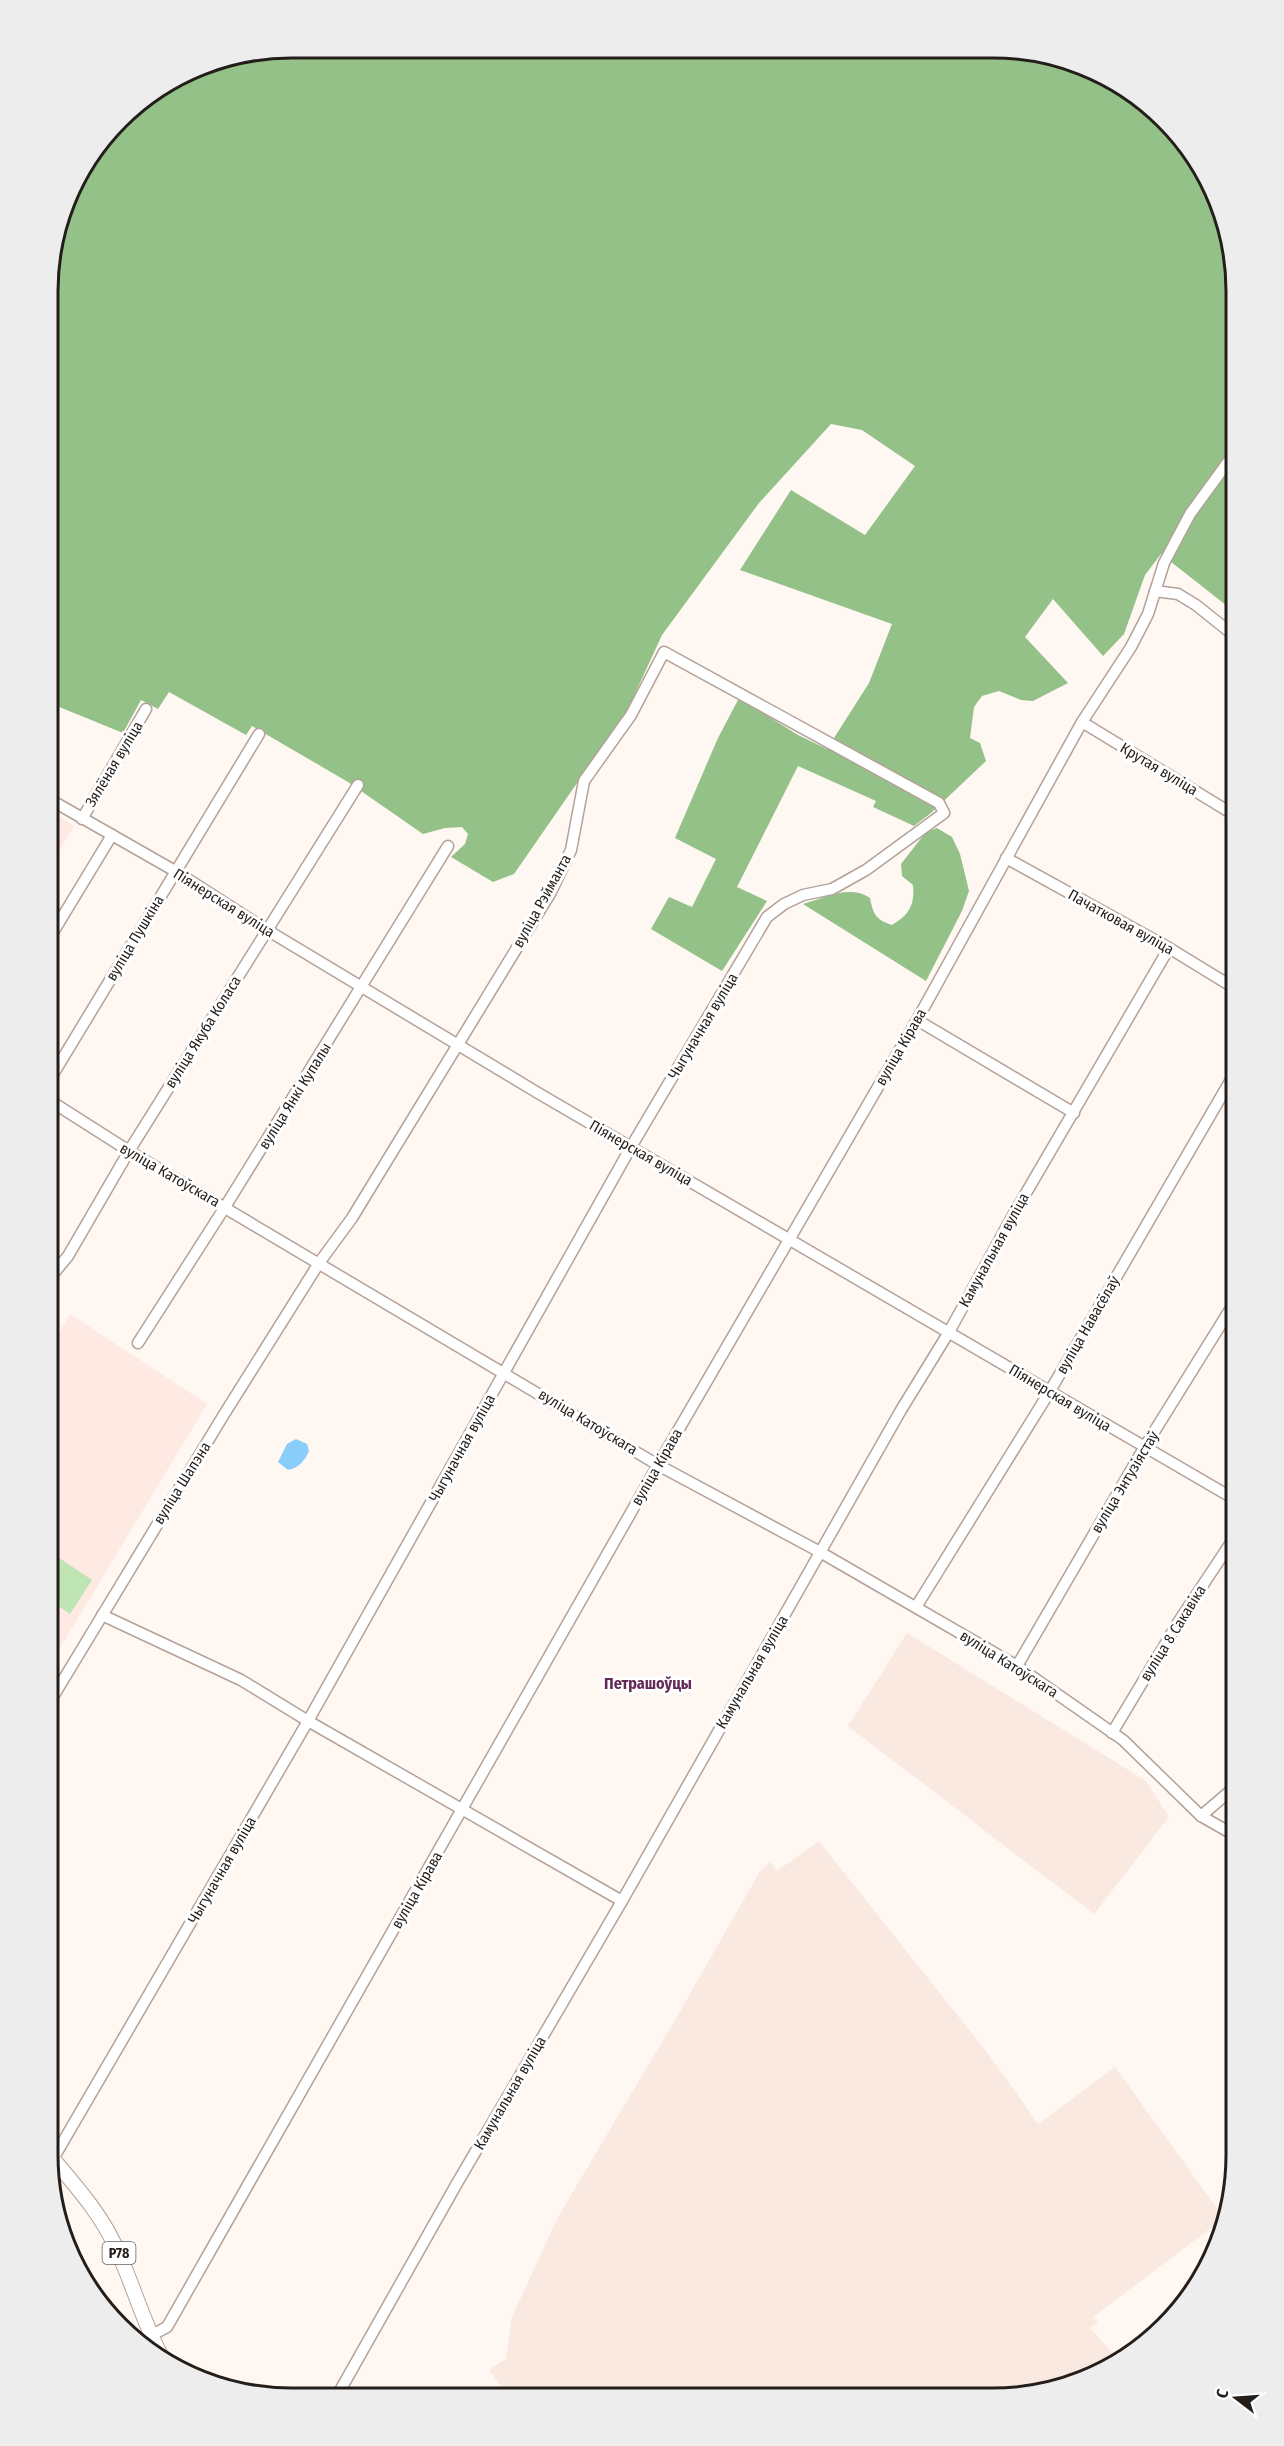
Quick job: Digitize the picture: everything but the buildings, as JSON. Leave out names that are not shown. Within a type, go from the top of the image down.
[{"type":"main road","name":"Р78","points":[[59,2167],[94,2209],[117,2250],[153,2341]]},
{"type":"street","name":"вуліца Кірава","points":[[150,2336],[167,2327],[658,1465],[916,1020],[1082,723],[1131,647],[1148,614],[1164,563],[1190,514],[1226,465]]},
{"type":"street","points":[[1155,591],[1178,594],[1226,629]]},
{"type":"street","name":"вуліца Рэйманта","points":[[319,1263],[352,1218],[551,892],[571,850],[584,781],[632,715],[664,652],[939,803],[944,813]]},
{"type":"street","name":"Зялёная вуліца","points":[[82,819],[146,709]]},
{"type":"street","name":"Крутая вуліца","points":[[1082,723],[1226,810]]},
{"type":"street","name":"вуліца Пушкіна","points":[[58,1066],[259,734]]},
{"type":"street","name":"вуліца Якуба Коласа","points":[[58,1268],[68,1256],[129,1151],[358,784]]},
{"type":"street","name":"Піянерская вуліца","points":[[58,804],[175,871],[267,930],[457,1045],[1226,1494]]},
{"type":"street","name":"Чыгуначная вуліца","points":[[58,2143],[308,1721],[631,1147],[767,916],[803,895],[832,889],[866,870],[944,813]]},
{"type":"street","points":[[58,924],[112,835]]},
{"type":"street","name":"вуліца Янкі Купалы","points":[[138,1343],[362,988],[448,846]]},
{"type":"street","name":"Пачатковая вуліца","points":[[1005,858],[1169,948],[1226,983]]},
{"type":"street","name":"Камунальная вуліца","points":[[342,2388],[901,1410],[949,1332],[1012,1217],[1169,948]]},
{"type":"street","points":[[916,1020],[1074,1113]]},
{"type":"street","name":"вуліца Навасёлаў","points":[[916,1607],[1050,1391],[1226,1088]]},
{"type":"street","name":"вуліца Катоўскага","points":[[58,1106],[129,1151],[505,1372],[658,1465],[820,1552],[1017,1666],[1123,1740],[1201,1816],[1226,1830]]},
{"type":"street","name":"вуліца Шапэна","points":[[58,1688],[319,1263]]},
{"type":"street","name":"вуліца Энтузіястаў","points":[[1017,1666],[1144,1448],[1226,1316]]},
{"type":"street","name":"вуліца 8 Сакавіка","points":[[1112,1733],[1179,1621],[1226,1550]]},
{"type":"street","points":[[102,1615],[241,1680],[308,1721],[622,1901]]},
{"type":"street","points":[[1201,1816],[1226,1795]]},
{"type":"shaded area","points":[[58,816],[74,826],[58,852]]},
{"type":"shaded area","points":[[70,1314],[207,1404],[58,1651],[58,1335]]},
{"type":"shaded area","points":[[907,1633],[1146,1781],[1169,1817],[1094,1914],[848,1726]]},
{"type":"shaded area","points":[[819,1841],[992,2059],[1038,2124],[1115,2067],[1219,2211],[1214,2225],[1093,2317],[1098,2322],[1090,2328],[1113,2353],[1081,2370],[1053,2380],[1023,2386],[992,2388],[502,2388],[489,2370],[506,2359],[512,2317],[558,2217],[759,1873],[770,1862],[777,1871]]},
{"type":"green space","points":[[292,58],[992,58],[1023,60],[1053,66],[1081,76],[1122,98],[1146,116],[1168,138],[1194,175],[1208,203],[1218,231],[1224,261],[1226,292],[1226,605],[1161,554],[1145,575],[1124,634],[1103,656],[1053,599],[1025,637],[1068,683],[1033,701],[1021,700],[999,691],[982,696],[974,707],[970,738],[980,743],[986,761],[914,826],[873,807],[876,801],[798,766],[737,887],[767,901],[722,971],[651,929],[669,897],[692,907],[716,859],[675,838],[718,738],[739,698],[798,735],[827,749],[869,683],[892,624],[740,570],[791,490],[865,535],[915,466],[862,430],[831,424],[759,503],[662,635],[627,711],[514,874],[493,882],[451,857],[465,844],[468,834],[462,827],[445,828],[423,834],[348,782],[252,726],[246,735],[169,692],[158,709],[141,700],[123,733],[58,706],[58,292],[60,261],[66,231],[76,203],[98,162],[116,138],[138,116],[175,90],[203,76],[231,66],[261,60]]},
{"type":"green space","points":[[937,828],[952,837],[960,854],[969,891],[962,911],[926,981],[803,904],[837,894],[854,892],[870,898],[874,912],[882,921],[892,925],[907,913],[913,898],[913,885],[902,876],[901,864],[926,832]]},
{"type":"green space","points":[[58,1557],[92,1580],[70,1614],[58,1606]]},
{"type":"water","points":[[296,1439],[307,1444],[309,1451],[301,1463],[288,1470],[278,1462],[287,1444]]},
{"type":"district","name":"Петрашоўцы","points":[[648,1683]]}]
